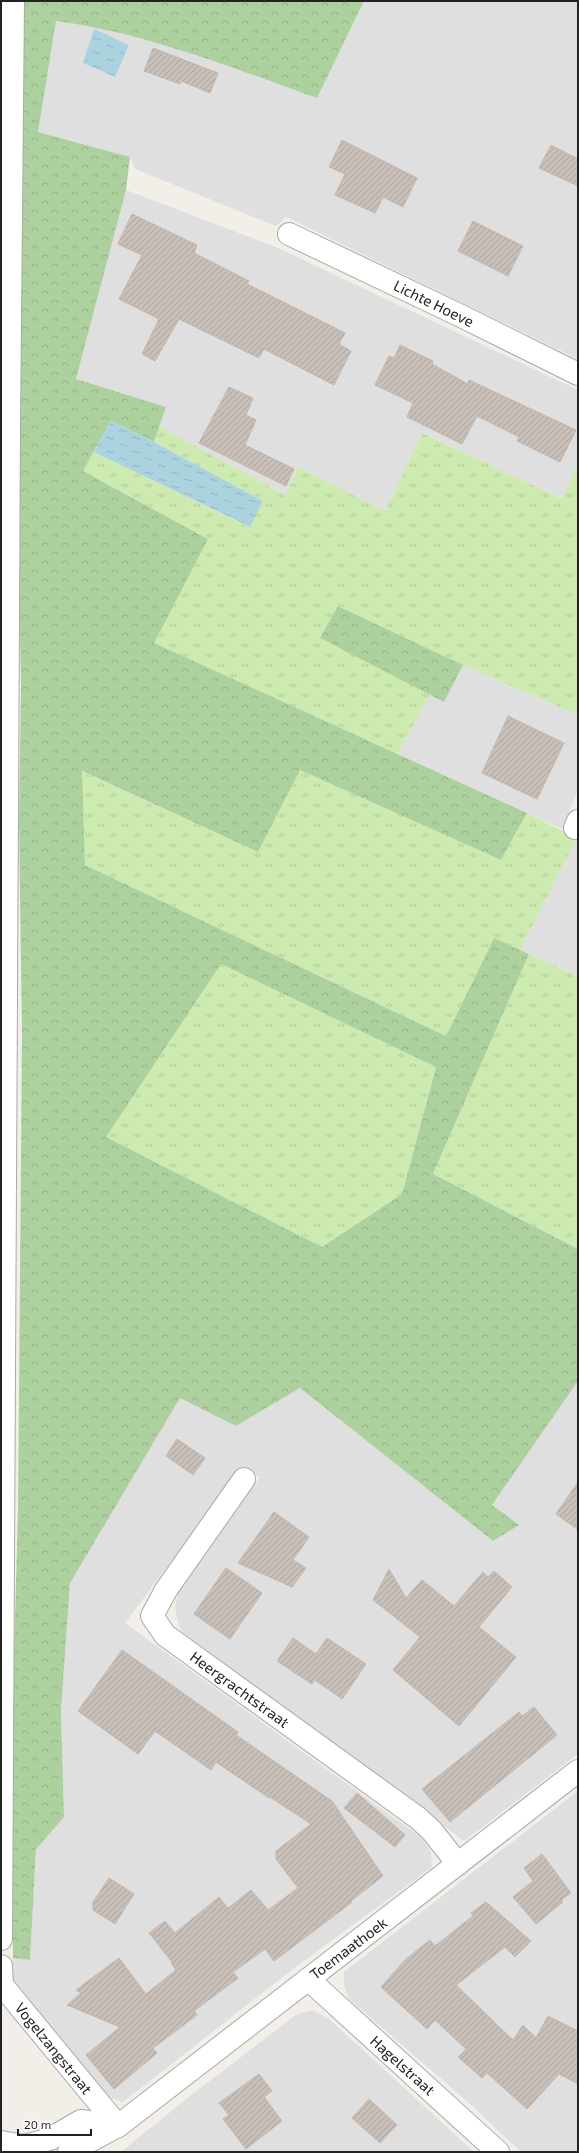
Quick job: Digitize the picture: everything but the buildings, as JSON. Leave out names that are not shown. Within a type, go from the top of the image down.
[{"type":"street","points":[[1,1939],[9,427],[13,1]]},
{"type":"street","name":"Lichte Hoeve","points":[[289,234],[457,314],[578,374]]},
{"type":"street","name":"Heergrachtstraat","points":[[244,1479],[166,1590],[152,1616],[165,1635],[418,1818],[432,1831],[458,1864]]},
{"type":"street","name":"Toemaathoek","points":[[69,2152],[118,2126],[578,1771]]},
{"type":"street","name":"Vogelzangstraat","points":[[1,1966],[2,1985],[118,2126]]},
{"type":"street","name":"Hagelstraat","points":[[308,1979],[498,2152]]},
{"type":"street","points":[[1,2142],[24,2146],[50,2140],[81,2121],[118,2126]]},
{"type":"street","name":"Toemaathoek","points":[[97,2152],[118,2126]]},
{"type":"shaded area","points":[[364,1],[578,1],[578,359],[286,217],[276,226],[135,169],[130,157],[38,132],[56,20],[93,26],[179,49],[317,98]]},
{"type":"shaded area","points":[[126,190],[276,247],[578,390],[578,464],[562,499],[424,433],[385,511],[298,467],[285,495],[159,426],[165,407],[76,379]]},
{"type":"shaded area","points":[[463,665],[578,715],[578,790],[562,829],[398,754],[430,694],[444,702]]},
{"type":"shaded area","points":[[578,836],[578,976],[520,950]]},
{"type":"shaded area","points":[[578,1381],[578,1754],[464,1841],[183,1633],[178,1623],[175,1607],[178,1594],[260,1477],[242,1467],[125,1623],[422,1838],[431,1852],[432,1867],[289,1972],[123,2102],[105,2096],[9,1975],[13,1958],[30,1960],[36,1849],[64,1816],[61,1710],[70,1583],[180,1398],[236,1426],[300,1388],[493,1541],[492,1505]]},
{"type":"shaded area","points":[[578,1791],[578,2152],[521,2152],[469,2103],[349,1999],[344,1985],[344,1972]]},
{"type":"shaded area","points":[[312,2010],[328,2018],[474,2152],[121,2152],[190,2096],[296,2015]]},
{"type":"green space","points":[[23,1],[364,1],[317,98],[156,43],[123,34],[56,21],[38,132],[130,157],[126,190],[76,379],[166,407],[154,442],[111,421],[83,471],[208,539],[154,643],[527,813],[501,860],[300,770],[258,852],[82,771],[85,865],[446,1036],[494,938],[529,954],[433,1174],[578,1249],[578,1381],[492,1505],[519,1525],[493,1541],[300,1388],[236,1426],[180,1398],[70,1583],[61,1710],[64,1817],[36,1849],[30,1960],[13,1958],[12,1733],[18,1508],[22,1034],[19,824],[21,684],[18,548]],"holes":[[[221,964],[436,1067],[402,1194],[322,1247],[106,1137]]]},
{"type":"green space","points":[[159,426],[285,495],[298,467],[385,511],[423,433],[562,499],[578,464],[578,715],[463,665],[338,606],[320,638],[430,694],[398,754],[153,643],[208,539],[83,471],[94,452],[249,527],[263,501],[154,442]]},
{"type":"green space","points":[[338,606],[463,665],[444,702],[320,638]]},
{"type":"green space","points":[[300,770],[501,860],[527,813],[577,838],[520,950],[494,938],[446,1036],[85,865],[81,771],[258,852]]},
{"type":"green space","points":[[529,954],[578,976],[578,1249],[433,1174]]},
{"type":"green space","points":[[221,964],[436,1066],[402,1194],[322,1247],[106,1137]]},
{"type":"water","points":[[94,29],[129,45],[115,77],[83,63]]},
{"type":"water","points":[[111,421],[154,442],[263,501],[250,527],[94,452]]}]
